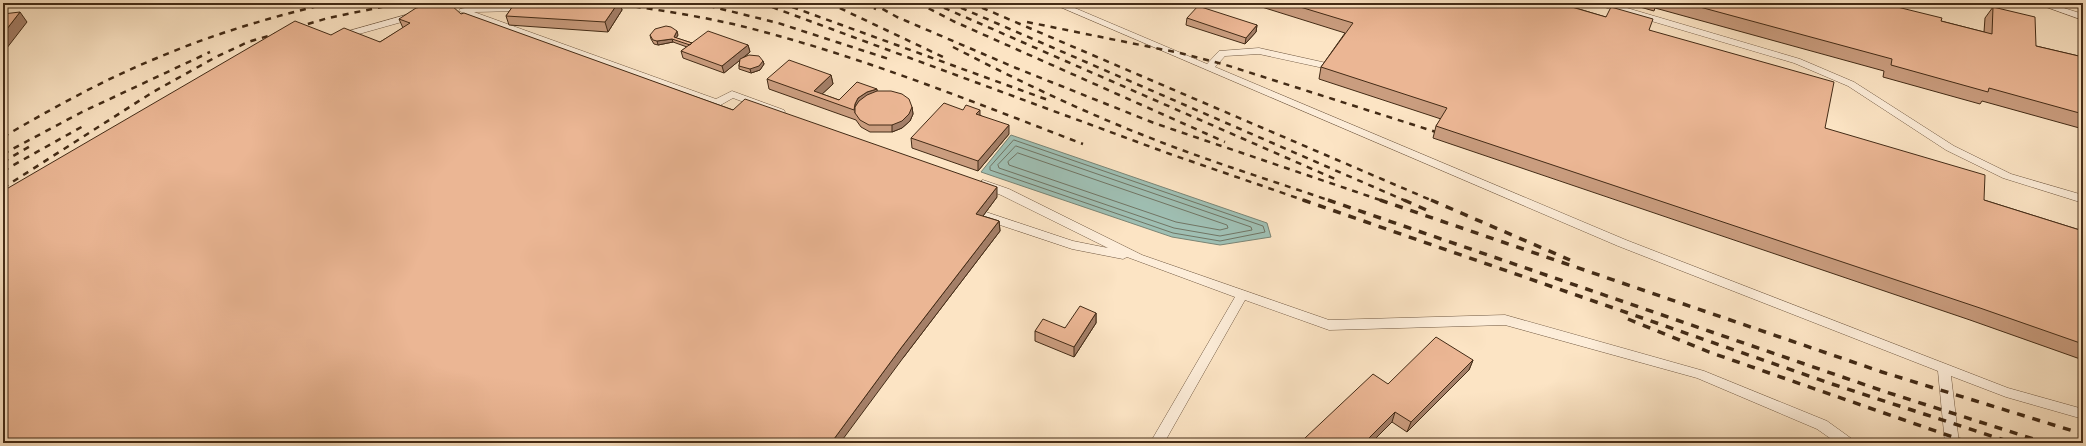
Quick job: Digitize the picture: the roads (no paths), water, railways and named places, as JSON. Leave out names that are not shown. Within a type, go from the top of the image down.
[{"type":"lane","points":[[1055,3],[1622,243],[2006,392],[2083,414]]},
{"type":"lane","points":[[1600,3],[1797,61],[1851,84],[1950,148],[2000,172],[2083,199]]},
{"type":"lane","points":[[2039,3],[2083,17]]},
{"type":"lane","points":[[2058,3],[2070,13]]},
{"type":"lane","points":[[519,8],[481,8],[460,11],[717,103]]},
{"type":"lane","points":[[333,39],[419,15]]},
{"type":"lane","points":[[1209,68],[1222,53],[1259,51],[1328,66]]},
{"type":"lane","points":[[707,109],[732,94],[791,116]]},
{"type":"lane","points":[[976,181],[1005,192],[1138,258],[1328,325],[1505,320],[1700,374],[1822,425],[1847,443]]},
{"type":"lane","points":[[983,216],[1072,245],[1138,258]]},
{"type":"lane","points":[[1157,443],[1242,295]]},
{"type":"lane","points":[[1944,368],[1952,443]]},
{"type":"water","points":[[1011,135],[1267,223],[1271,237],[1220,245],[1172,237],[981,172]]},
{"type":"railway","points":[[3,137],[98,85],[178,49],[242,27],[330,3]]},
{"type":"railway","points":[[3,188],[153,92],[216,57],[248,42],[328,18],[401,3]]},
{"type":"railway","points":[[611,3],[688,15],[733,24],[822,49],[910,78],[1083,144]]},
{"type":"railway","points":[[697,3],[778,23],[892,60]]},
{"type":"railway","points":[[761,3],[1170,154],[1306,201]]},
{"type":"railway","points":[[781,3],[1048,100]]},
{"type":"railway","points":[[829,3],[943,57]]},
{"type":"railway","points":[[863,3],[876,9]]},
{"type":"railway","points":[[872,3],[897,17],[1016,68],[1154,123],[1383,201]]},
{"type":"railway","points":[[918,3],[953,21],[1225,142]]},
{"type":"railway","points":[[933,3],[1335,179]]},
{"type":"railway","points":[[950,3],[1406,201]]},
{"type":"railway","points":[[971,3],[1433,201]]},
{"type":"railway","points":[[1027,22],[1180,53],[1226,65],[1436,132]]},
{"type":"railway","points":[[953,47],[1049,95],[1098,117],[1193,154],[1331,201]]},
{"type":"railway","points":[[3,154],[82,112],[210,52]]},
{"type":"railway","points":[[3,171],[85,125]]},
{"type":"railway","points":[[3,162],[32,145]]},
{"type":"railway","points":[[1303,200],[1832,384],[2013,443]]},
{"type":"railway","points":[[1328,200],[1886,392],[2046,443]]},
{"type":"railway","points":[[1380,200],[1882,372],[2083,434]]},
{"type":"railway","points":[[1404,200],[1431,212]]},
{"type":"railway","points":[[1431,200],[1570,260]]},
{"type":"railway","points":[[1628,319],[1709,352],[1970,443]]}]
